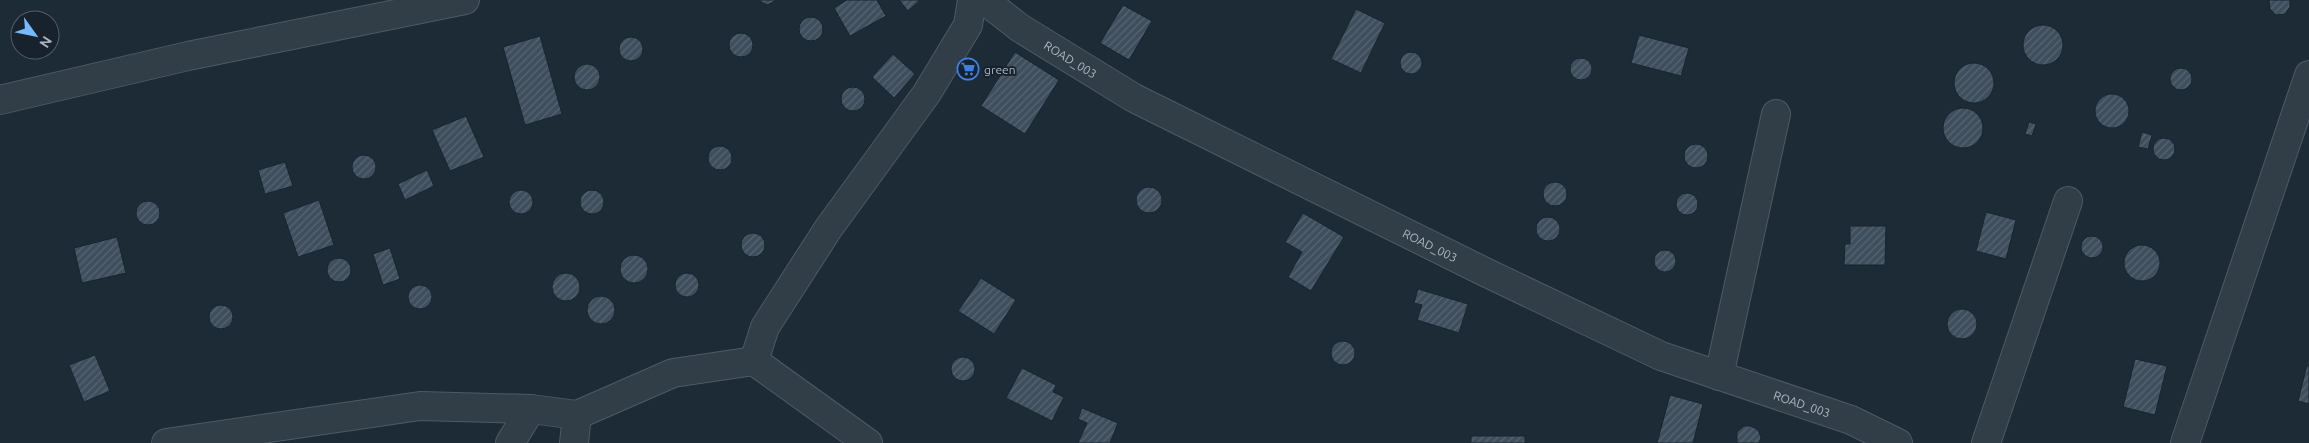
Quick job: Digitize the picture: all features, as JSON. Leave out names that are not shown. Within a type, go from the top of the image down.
[{"type":"street","points":[[0,100],[188,56],[465,0]]},
{"type":"street","points":[[754,361],[765,327],[828,229],[926,93],[968,25],[972,0]]},
{"type":"street","name":"ROAD_003","points":[[984,0],[1020,28],[1134,98],[1662,356],[1719,376],[1857,434],[1898,443]]},
{"type":"street","points":[[2185,443],[2309,75]]},
{"type":"street","points":[[1719,376],[1776,114]]},
{"type":"street","points":[[1986,443],[2068,201]]},
{"type":"street","points":[[166,443],[420,406],[531,410],[577,415],[673,373],[754,361],[868,443]]},
{"type":"street","points":[[510,443],[531,410]]},
{"type":"street","points":[[574,443],[577,415]]},
{"type":"building","points":[[758,0],[777,0],[767,5]]},
{"type":"building","points":[[847,0],[877,0],[886,16],[850,36],[834,8]]},
{"type":"building","points":[[899,0],[920,0],[908,11]]},
{"type":"building","points":[[2269,0],[2290,0],[2290,7],[2285,14],[2276,15],[2270,9]]},
{"type":"building","points":[[1123,5],[1152,21],[1129,60],[1100,43]]},
{"type":"building","points":[[1356,9],[1385,23],[1361,73],[1331,59]]},
{"type":"building","points":[[811,17],[820,20],[823,29],[820,38],[811,41],[802,38],[799,29],[802,20]]},
{"type":"building","points":[[2047,25],[2054,28],[2060,34],[2063,45],[2062,53],[2054,62],[2047,65],[2039,65],[2032,62],[2024,53],[2023,41],[2026,34],[2035,26]]},
{"type":"building","points":[[741,33],[750,36],[753,45],[750,54],[741,57],[732,54],[729,45],[732,36]]},
{"type":"building","points":[[1639,35],[1689,48],[1681,76],[1631,63]]},
{"type":"building","points":[[540,36],[562,114],[525,125],[503,47]]},
{"type":"building","points":[[631,37],[640,40],[643,49],[640,58],[631,61],[622,58],[619,49],[622,40]]},
{"type":"building","points":[[1015,52],[1059,80],[1025,134],[981,106]]},
{"type":"building","points":[[1411,52],[1419,55],[1422,63],[1419,71],[1411,74],[1403,71],[1400,63],[1403,55]]},
{"type":"building","points":[[893,54],[915,74],[894,98],[872,77]]},
{"type":"building","points":[[1581,58],[1589,61],[1592,69],[1589,77],[1581,80],[1573,77],[1570,69],[1573,61]]},
{"type":"building","points":[[1978,63],[1985,66],[1991,72],[1994,83],[1993,91],[1985,100],[1978,103],[1970,103],[1963,100],[1955,91],[1954,79],[1957,72],[1966,64]]},
{"type":"building","points":[[587,64],[597,67],[600,77],[597,87],[587,90],[577,87],[574,77],[577,67]]},
{"type":"building","points":[[2181,68],[2189,71],[2192,79],[2189,87],[2181,90],[2173,87],[2170,79],[2173,71]]},
{"type":"building","points":[[853,87],[862,90],[865,99],[862,108],[853,111],[844,108],[841,99],[844,90]]},
{"type":"building","points":[[2112,94],[2124,99],[2129,111],[2124,123],[2112,128],[2100,123],[2095,111],[2100,99]]},
{"type":"building","points":[[1967,108],[1974,111],[1980,117],[1983,128],[1982,136],[1974,145],[1967,148],[1959,148],[1952,145],[1944,136],[1943,124],[1946,117],[1955,109]]},
{"type":"building","points":[[466,116],[484,157],[450,171],[432,130]]},
{"type":"building","points":[[2029,122],[2036,124],[2032,136],[2025,134]]},
{"type":"building","points":[[2142,132],[2152,135],[2148,149],[2138,147]]},
{"type":"building","points":[[2164,138],[2172,141],[2175,149],[2172,157],[2164,160],[2156,157],[2153,149],[2156,141]]},
{"type":"building","points":[[1696,144],[1704,148],[1708,156],[1704,164],[1696,168],[1688,164],[1684,156],[1688,148]]},
{"type":"building","points":[[720,146],[729,149],[732,158],[729,167],[720,170],[711,167],[708,158],[711,149]]},
{"type":"building","points":[[364,155],[373,158],[376,167],[373,176],[364,179],[355,176],[352,167],[355,158]]},
{"type":"building","points":[[285,162],[293,186],[265,194],[258,170]]},
{"type":"building","points":[[427,170],[434,186],[405,200],[398,184]]},
{"type":"building","points":[[1555,182],[1563,186],[1567,194],[1563,202],[1555,206],[1547,202],[1543,194],[1547,186]]},
{"type":"building","points":[[1149,187],[1159,190],[1162,200],[1159,210],[1149,213],[1139,210],[1136,200],[1139,190]]},
{"type":"building","points":[[521,190],[530,193],[533,202],[530,211],[521,214],[512,211],[509,202],[512,193]]},
{"type":"building","points":[[592,190],[601,193],[604,202],[601,211],[592,214],[583,211],[580,202],[583,193]]},
{"type":"building","points":[[1687,193],[1695,196],[1698,204],[1695,212],[1687,215],[1679,212],[1676,204],[1679,196]]},
{"type":"building","points":[[319,200],[334,245],[298,257],[283,213]]},
{"type":"building","points":[[148,201],[157,204],[160,213],[157,222],[148,225],[139,222],[136,213],[139,204]]},
{"type":"building","points":[[1986,212],[2016,220],[2006,259],[1976,251]]},
{"type":"building","points":[[1303,213],[1344,237],[1311,291],[1288,277],[1302,252],[1285,242]]},
{"type":"building","points":[[1548,217],[1557,220],[1560,229],[1557,238],[1548,241],[1539,238],[1536,229],[1539,220]]},
{"type":"building","points":[[1850,226],[1886,226],[1885,265],[1844,265],[1845,244],[1850,244]]},
{"type":"building","points":[[753,233],[762,236],[765,245],[762,254],[753,257],[744,254],[741,245],[744,236]]},
{"type":"building","points":[[2092,236],[2100,239],[2103,247],[2100,255],[2092,258],[2084,255],[2081,247],[2084,239]]},
{"type":"building","points":[[117,237],[126,273],[82,283],[74,248]]},
{"type":"building","points":[[2142,245],[2149,246],[2155,250],[2159,256],[2159,270],[2155,276],[2149,280],[2142,281],[2135,280],[2129,276],[2125,270],[2124,263],[2125,256],[2129,250],[2135,246]]},
{"type":"building","points":[[390,248],[400,279],[383,285],[373,254]]},
{"type":"building","points":[[1665,250],[1673,253],[1676,261],[1673,269],[1665,272],[1657,269],[1654,261],[1657,253]]},
{"type":"building","points":[[634,255],[644,259],[648,269],[644,279],[634,283],[624,279],[620,269],[624,259]]},
{"type":"building","points":[[339,258],[348,261],[351,270],[348,279],[339,282],[330,279],[327,270],[330,261]]},
{"type":"building","points":[[566,273],[576,277],[580,287],[576,297],[566,301],[556,297],[552,287],[556,277]]},
{"type":"building","points":[[687,273],[696,276],[699,285],[696,294],[687,297],[678,294],[675,285],[678,276]]},
{"type":"building","points":[[981,278],[1016,300],[994,334],[958,311]]},
{"type":"building","points":[[420,285],[429,288],[432,297],[429,306],[420,309],[411,306],[408,297],[411,288]]},
{"type":"building","points":[[1418,289],[1468,304],[1459,333],[1417,320],[1422,305],[1414,303]]},
{"type":"building","points":[[601,296],[611,300],[615,310],[611,320],[601,324],[591,320],[587,310],[591,300]]},
{"type":"building","points":[[221,305],[230,308],[233,317],[230,326],[221,329],[212,326],[209,317],[212,308]]},
{"type":"building","points":[[1962,309],[1973,313],[1977,324],[1973,335],[1962,339],[1951,335],[1947,324],[1951,313]]},
{"type":"building","points":[[1343,341],[1351,345],[1355,353],[1351,361],[1343,365],[1335,361],[1331,353],[1335,345]]},
{"type":"building","points":[[95,355],[110,391],[84,402],[69,365]]},
{"type":"building","points":[[963,357],[972,360],[975,369],[972,378],[963,381],[954,378],[951,369],[954,360]]},
{"type":"building","points":[[2135,359],[2167,366],[2155,415],[2123,407]]},
{"type":"building","points":[[2307,365],[2309,366],[2309,404],[2298,401]]},
{"type":"building","points":[[1022,368],[1056,385],[1053,392],[1064,397],[1052,421],[1006,398]]},
{"type":"building","points":[[1670,395],[1703,404],[1693,443],[1657,443]]},
{"type":"building","points":[[1082,408],[1118,423],[1110,443],[1078,443],[1087,423],[1078,419]]},
{"type":"building","points":[[1744,426],[1751,426],[1758,430],[1761,437],[1759,443],[1737,443],[1737,432]]},
{"type":"building","points":[[1471,436],[1525,436],[1525,443],[1471,443]]},
{"type":"place","name":"green","points":[[968,69]]}]
